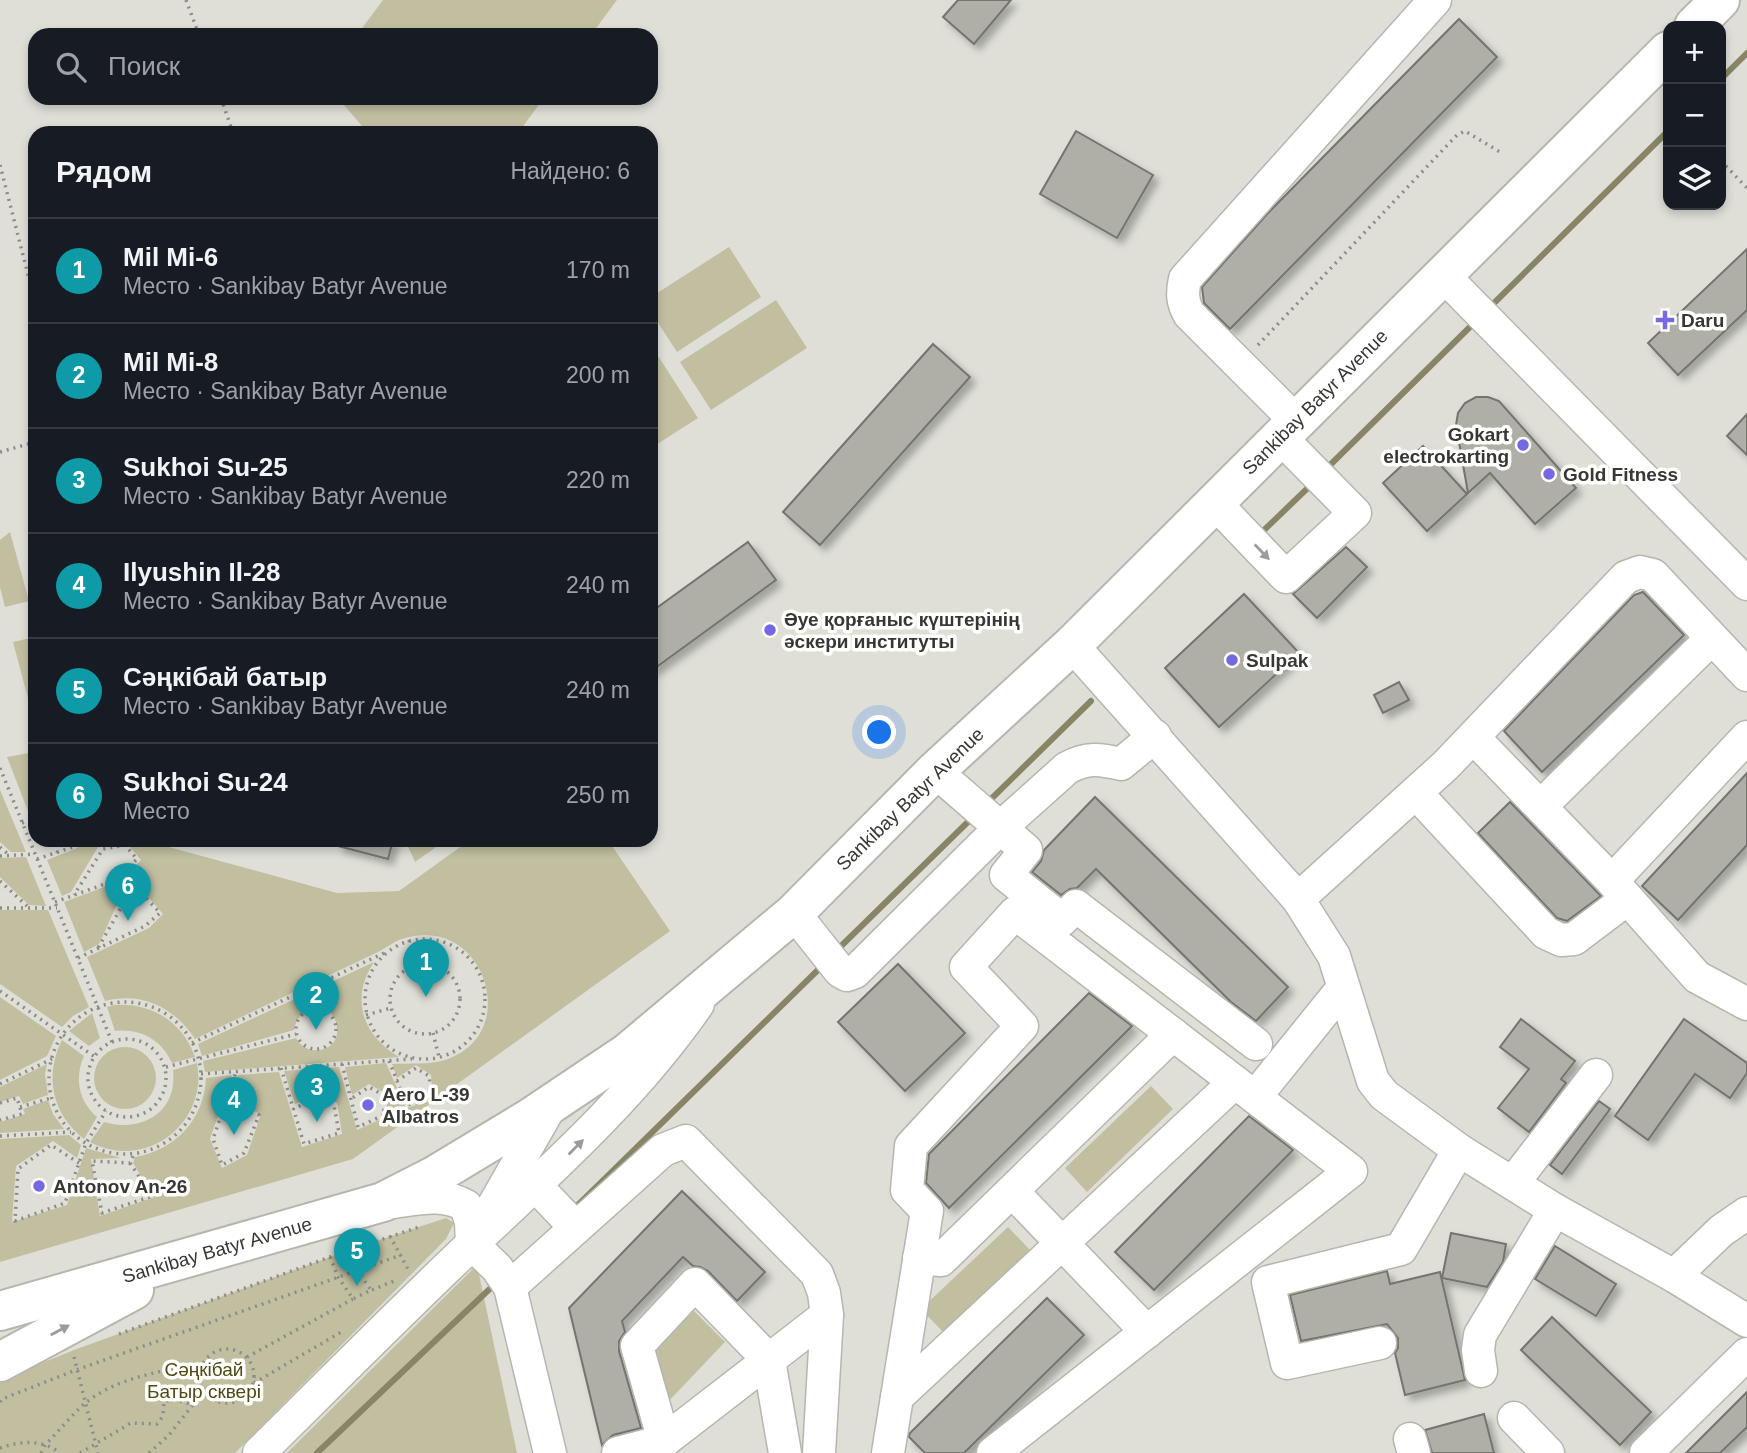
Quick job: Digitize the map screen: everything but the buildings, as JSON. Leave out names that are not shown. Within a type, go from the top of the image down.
[{"type":"main road","points":[[1698,21],[1720,0]]},
{"type":"main road","name":"Sankibay Batyr Avenue","points":[[9,1306],[199,1256],[387,1219],[434,1176],[627,1053],[794,913],[935,771],[1072,645],[1288,429],[1456,288],[1663,57]]},
{"type":"main road","points":[[0,1362],[199,1256]]},
{"type":"street","points":[[1215,503],[1286,577],[1356,513],[1319,476],[1240,364],[1189,314],[1183,304],[1182,293],[1185,279],[1435,0]]},
{"type":"street","points":[[1456,288],[1747,584]]},
{"type":"street","points":[[1298,899],[1417,794],[1474,738],[1626,577],[1640,572],[1653,575],[1747,676]]},
{"type":"street","points":[[1541,806],[1712,639]]},
{"type":"street","points":[[1072,645],[1298,899],[1334,956],[1373,1081],[1384,1096],[1460,1150],[1555,1210],[1674,1276],[1747,1321]]},
{"type":"street","points":[[794,913],[847,975],[855,972],[987,816],[1079,761],[1094,758],[1121,764],[1155,736]]},
{"type":"street","points":[[1417,794],[1546,933],[1561,940],[1574,939],[1620,890],[1747,737]]},
{"type":"street","points":[[1474,738],[1620,890],[1697,977],[1747,1004]]},
{"type":"street","points":[[935,771],[1026,850],[1006,875],[1062,920],[1076,906],[1256,1044]]},
{"type":"street","points":[[887,1453],[927,1211],[907,1190],[911,1146],[1022,1026],[966,967],[1015,913],[1351,1171],[993,1453]]},
{"type":"street","points":[[259,1453],[472,1244],[584,1140],[666,1048],[716,979]]},
{"type":"street","points":[[897,1397],[1062,1243],[1245,1089],[1343,988]]},
{"type":"street","points":[[919,1258],[941,1259],[1173,1034]]},
{"type":"street","points":[[1513,1183],[1596,1075]]},
{"type":"street","points":[[472,1244],[553,1102]]},
{"type":"street","points":[[505,1279],[569,1221],[663,1150],[686,1141],[817,1275],[824,1293],[827,1315],[819,1453]]},
{"type":"street","points":[[1380,1343],[1287,1363],[1268,1282],[1401,1249],[1460,1150]]},
{"type":"street","points":[[536,1186],[569,1221]]},
{"type":"street","points":[[1012,1191],[1147,1332]]},
{"type":"street","points":[[387,1219],[435,1197],[453,1198],[466,1206],[471,1222],[472,1244],[505,1279],[550,1453]]},
{"type":"street","points":[[1481,1371],[1480,1335],[1555,1210]]},
{"type":"street","points":[[1674,1276],[1721,1231],[1747,1213]]},
{"type":"street","points":[[664,1441],[637,1346],[695,1284],[769,1360],[786,1453]]},
{"type":"street","points":[[618,1453],[664,1441],[827,1315]]},
{"type":"street","points":[[1646,1453],[1747,1354]]},
{"type":"street","points":[[1514,1418],[1548,1453]]},
{"type":"path","points":[[186,0],[196,28]]},
{"type":"path","points":[[223,105],[231,126]]},
{"type":"path","points":[[1240,364],[1457,135],[1465,131],[1500,152]]},
{"type":"path","points":[[0,165],[28,275]]},
{"type":"path","points":[[1726,166],[1747,188]]},
{"type":"path","points":[[0,452],[28,444]]},
{"type":"path","points":[[0,768],[28,838]]},
{"type":"path","points":[[22,823],[28,821]]},
{"type":"path","points":[[0,847],[9,855]]},
{"type":"path","points":[[32,847],[112,1042]]},
{"type":"path","points":[[57,853],[59,847]]},
{"type":"path","points":[[0,856],[36,857],[74,847]]},
{"type":"path","points":[[74,895],[103,849],[114,847]]},
{"type":"path","points":[[55,902],[116,880],[137,859],[127,847]]},
{"type":"path","points":[[0,881],[29,908]]},
{"type":"path","points":[[78,958],[145,926],[160,913],[138,889],[126,899],[98,948]]},
{"type":"path","points":[[0,908],[57,908]]},
{"type":"path","points":[[192,1043],[409,940],[428,938],[447,942],[463,952],[476,966],[483,984],[485,1005],[479,1025],[467,1042],[450,1054],[417,1059],[201,1074]]},
{"type":"path","points":[[409,940],[416,964]]},
{"type":"path","points":[[387,951],[377,961],[368,977],[364,996],[366,1015],[375,1034],[390,1048],[417,1059]]},
{"type":"path","points":[[416,964],[438,966],[447,971],[459,990],[457,1014],[450,1024],[433,1033],[415,1033],[404,1028],[391,1008],[389,997],[392,986],[398,976],[416,964]]},
{"type":"path","points":[[0,991],[95,1057]]},
{"type":"path","points":[[122,1001],[148,1005],[171,1017],[189,1035],[192,1043],[200,1059],[201,1074],[196,1107],[183,1128],[164,1144],[134,1154],[118,1155],[86,1143],[71,1132],[58,1116],[50,1091],[50,1066],[58,1041],[74,1021],[97,1006],[122,1001]]},
{"type":"path","points":[[366,1015],[391,1008]]},
{"type":"path","points":[[309,1011],[328,1014],[335,1025],[331,1042],[320,1049],[308,1047],[296,1034],[299,1020],[309,1011]]},
{"type":"path","points":[[433,1033],[439,1056]]},
{"type":"path","points":[[166,1067],[296,1034]]},
{"type":"path","points":[[136,1039],[148,1044],[166,1067],[167,1079],[159,1102],[139,1116],[127,1117],[106,1111],[95,1101],[90,1090],[88,1076],[95,1057],[98,1051],[112,1042],[136,1039]]},
{"type":"path","points":[[0,1084],[52,1059]]},
{"type":"path","points":[[388,1061],[407,1105],[432,1099],[429,1076],[416,1068],[397,1081]]},
{"type":"path","points":[[342,1064],[358,1127],[384,1115],[383,1095],[369,1087],[351,1099]]},
{"type":"path","points":[[281,1068],[293,1109],[304,1144],[339,1133],[334,1105],[320,1097],[293,1109]]},
{"type":"path","points":[[226,1102],[259,1115],[244,1153],[222,1165],[213,1139],[236,1072]]},
{"type":"path","points":[[20,1107],[52,1097]]},
{"type":"path","points":[[0,1103],[17,1098],[22,1114],[0,1120]]},
{"type":"path","points":[[79,1163],[51,1145],[19,1169],[15,1221],[65,1203],[79,1163],[86,1143],[106,1111]]},
{"type":"path","points":[[0,1136],[71,1132]]},
{"type":"path","points":[[130,1163],[134,1154]]},
{"type":"path","points":[[92,1161],[130,1163],[152,1196],[102,1213],[92,1161]]},
{"type":"path","points":[[387,1219],[423,1226]]},
{"type":"path","points":[[112,1336],[352,1249],[387,1219]]},
{"type":"path","points":[[247,1357],[353,1299],[411,1274],[387,1219]]},
{"type":"path","points":[[352,1249],[357,1270],[371,1290]]},
{"type":"path","points":[[0,1402],[76,1370],[401,1255]]},
{"type":"path","points":[[330,1257],[338,1277],[353,1299]]},
{"type":"path","points":[[254,1383],[255,1374],[247,1357],[240,1352],[222,1349],[207,1358],[202,1365],[200,1374],[204,1391],[218,1402],[236,1402],[244,1398],[254,1383],[347,1329]]},
{"type":"path","points":[[74,1350],[76,1370],[98,1453]]},
{"type":"path","points":[[41,1453],[85,1403],[129,1379],[202,1365]]},
{"type":"path","points":[[149,1453],[169,1435],[204,1391]]},
{"type":"path","points":[[80,1453],[131,1423],[158,1423],[163,1416],[164,1402],[173,1399],[193,1405]]},
{"type":"path","points":[[0,1448],[18,1442],[37,1442],[60,1453]]},
{"type":"green space","points":[[383,0],[617,0],[596,28],[362,28]]},
{"type":"green space","points":[[344,105],[539,105],[523,126],[362,126]]},
{"type":"green space","points":[[729,247],[761,297],[677,352],[658,323],[658,293]]},
{"type":"green space","points":[[776,300],[807,348],[711,410],[680,362]]},
{"type":"green space","points":[[658,356],[698,418],[658,444]]},
{"type":"green space","points":[[10,532],[28,601],[5,607],[0,587],[0,540]]},
{"type":"green space","points":[[28,639],[28,698],[13,642]]},
{"type":"green space","points":[[28,753],[28,811],[7,757]]},
{"type":"green space","points":[[0,790],[26,852],[11,852],[0,842]]},
{"type":"green space","points":[[80,847],[98,847],[71,892],[62,896],[47,860]]},
{"type":"green space","points":[[130,847],[169,847],[337,893],[399,891],[460,847],[613,847],[670,931],[353,1159],[0,1262],[0,1139],[69,1135],[81,1145],[77,1158],[53,1141],[16,1166],[12,1222],[67,1205],[86,1148],[121,1158],[91,1159],[100,1216],[154,1197],[133,1163],[135,1157],[163,1147],[185,1130],[200,1107],[206,1078],[232,1075],[210,1139],[222,1168],[247,1155],[261,1114],[228,1101],[238,1075],[279,1072],[302,1147],[342,1134],[337,1103],[320,1094],[295,1104],[284,1071],[339,1067],[357,1130],[388,1116],[386,1094],[369,1084],[352,1095],[345,1067],[386,1063],[406,1108],[433,1100],[431,1075],[416,1065],[397,1078],[392,1064],[445,1060],[469,1046],[483,1026],[488,1003],[484,979],[472,958],[454,942],[430,935],[399,940],[195,1039],[178,1019],[156,1005],[132,998],[105,1001],[87,957],[149,928],[163,914],[137,884],[120,898],[99,944],[84,952],[64,902],[120,881],[141,860]]},
{"type":"green space","points":[[408,847],[436,847],[415,862]]},
{"type":"green space","points":[[26,857],[46,906],[29,905],[0,877],[0,858]]},
{"type":"green space","points":[[0,910],[48,910],[89,1007],[73,1016],[62,1027],[0,984]]},
{"type":"green space","points":[[374,962],[363,989],[364,1015],[376,1038],[399,1057],[205,1072],[203,1061],[296,1038],[307,1048],[314,1050],[328,1047],[337,1036],[335,1019],[324,1009],[316,1008],[302,1014],[294,1030],[202,1056],[198,1044]]},
{"type":"green space","points":[[0,997],[56,1036],[47,1056],[0,1080]]},
{"type":"green space","points":[[107,1007],[141,1007],[164,1017],[182,1034],[195,1057],[172,1063],[162,1048],[149,1037],[133,1032],[115,1031]]},
{"type":"green space","points":[[92,1013],[100,1038],[89,1046],[69,1031]]},
{"type":"green space","points":[[62,1040],[84,1056],[79,1073],[80,1089],[86,1104],[97,1117],[84,1139],[65,1118],[54,1094],[53,1067]]},
{"type":"green space","points":[[125,1047],[147,1056],[156,1078],[147,1100],[125,1109],[103,1100],[94,1078],[103,1056]]},
{"type":"green space","points":[[197,1063],[198,1082],[194,1103],[173,1132],[143,1149],[108,1149],[90,1142],[104,1122],[132,1124],[155,1116],[170,1097],[173,1070]]},
{"type":"green space","points":[[47,1064],[45,1074],[48,1095],[23,1104],[19,1096],[0,1102],[0,1087]]},
{"type":"green space","points":[[1151,1086],[1173,1109],[1087,1192],[1065,1168]]},
{"type":"green space","points":[[48,1100],[53,1114],[64,1129],[0,1133],[0,1122],[25,1114],[23,1109]]},
{"type":"green space","name":"Сәңкібай Батыр сквері","points":[[446,1218],[454,1223],[446,1239],[235,1453],[0,1453],[0,1380],[74,1350],[352,1249]]},
{"type":"green space","points":[[1008,1227],[1030,1250],[943,1332],[921,1309]]},
{"type":"green space","points":[[477,1265],[517,1453],[287,1453]]},
{"type":"green space","points":[[689,1306],[725,1342],[665,1405],[649,1345]]},
{"type":"waterway","points":[[1726,74],[1747,53]]},
{"type":"waterway","points":[[1488,309],[1663,136]]},
{"type":"waterway","points":[[1326,469],[1475,322]]},
{"type":"waterway","points":[[1260,534],[1314,482]]},
{"type":"waterway","points":[[987,803],[1091,701]]},
{"type":"waterway","points":[[835,952],[975,815]]},
{"type":"waterway","points":[[578,1205],[823,965]]},
{"type":"waterway","points":[[317,1453],[497,1282]]},
{"type":"place","name":"Daru","points":[[1665,320]]},
{"type":"place","name":"Gokart electrokarting","points":[[1523,445]]},
{"type":"place","name":"Gold Fitness","points":[[1549,474]]},
{"type":"place","name":"Әуе қорғаныс күштерінің әскери институты","points":[[770,630]]},
{"type":"place","name":"Sulpak","points":[[1232,660]]},
{"type":"place","name":"Sukhoi Su-24","points":[[128,921]]},
{"type":"place","name":"Mil Mi-6","points":[[426,997]]},
{"type":"place","name":"Mil Mi-8","points":[[316,1030]]},
{"type":"place","name":"Aero L-39 Albatros","points":[[368,1105]]},
{"type":"place","name":"Sukhoi Su-25","points":[[317,1122]]},
{"type":"place","name":"Ilyushin Il-28","points":[[234,1135]]},
{"type":"place","name":"Antonov An-26","points":[[39,1186]]},
{"type":"place","name":"Сәңкібай батыр","points":[[357,1286]]}]
